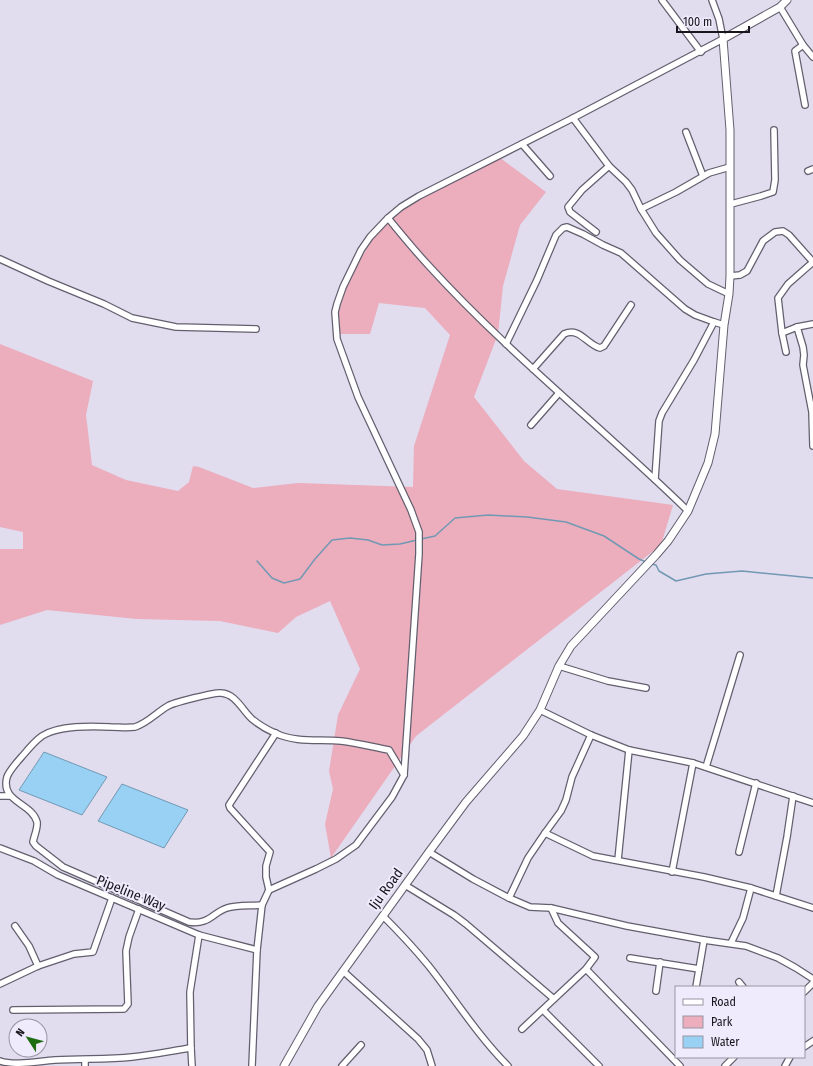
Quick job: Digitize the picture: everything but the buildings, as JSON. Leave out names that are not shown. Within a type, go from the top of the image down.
[{"type":"main road","points":[[723,39],[780,7],[787,0]]},
{"type":"main road","name":"Iju Road","points":[[284,1066],[318,1006],[405,885],[466,802],[523,736],[540,710],[558,666],[571,646],[656,555],[668,541],[688,511],[708,463],[715,434],[724,325],[729,294],[731,204],[730,130],[723,39]]},
{"type":"street","points":[[662,0],[701,52]]},
{"type":"street","points":[[252,1066],[257,950],[262,905],[270,890],[316,870],[336,859],[356,845],[392,797],[404,775],[419,554],[419,532],[411,510],[358,397],[337,339],[335,312],[343,287],[361,250],[370,237],[401,207],[419,196],[701,52],[723,39],[719,19],[712,0]]},
{"type":"street","points":[[780,7],[803,45],[813,57]]},
{"type":"street","points":[[803,45],[795,51],[805,105]]},
{"type":"street","points":[[573,118],[610,166],[632,190],[641,209],[656,233],[680,260],[708,284],[729,294]]},
{"type":"street","points":[[731,204],[773,192],[775,180],[774,130]]},
{"type":"street","points":[[686,132],[703,176]]},
{"type":"street","points":[[522,144],[550,176]]},
{"type":"street","points":[[596,232],[570,212],[568,207],[582,190],[610,166]]},
{"type":"street","points":[[641,209],[676,192],[709,173],[730,167]]},
{"type":"street","points":[[388,218],[429,267],[506,344],[655,479],[688,511]]},
{"type":"street","points":[[506,344],[537,280],[556,235],[563,228],[567,227],[603,245],[622,252],[685,309],[695,315],[724,325]]},
{"type":"street","points":[[730,276],[740,275],[747,271],[763,241],[775,232],[783,231],[789,235],[813,262],[788,284],[778,298],[786,352]]},
{"type":"street","points":[[0,259],[104,304],[132,318],[176,327],[256,329]]},
{"type":"street","points":[[533,369],[564,334],[569,332],[574,331],[596,347],[600,348],[604,346],[631,305]]},
{"type":"street","points":[[655,479],[659,421],[662,413],[694,360],[714,322]]},
{"type":"street","points":[[782,333],[797,327],[813,324]]},
{"type":"street","points":[[797,327],[803,348],[803,365],[812,412],[813,446]]},
{"type":"street","points":[[531,425],[559,393]]},
{"type":"street","points":[[706,767],[740,655]]},
{"type":"street","points":[[558,666],[608,680],[646,688]]},
{"type":"street","points":[[262,905],[227,908],[207,920],[198,923],[189,922],[63,867],[33,842],[37,823],[35,817],[25,807],[10,796],[5,783],[8,775],[36,741],[45,734],[68,728],[88,726],[127,728],[152,718],[170,704],[220,692],[232,697],[252,719],[286,737],[300,740],[341,741],[389,750],[404,775]]},
{"type":"street","points":[[540,710],[591,735],[628,750],[693,763],[813,803]]},
{"type":"street","points":[[270,890],[266,877],[266,866],[270,852],[230,808],[229,805],[276,733]]},
{"type":"street","points":[[509,898],[528,858],[561,811],[566,800],[572,777],[591,735]]},
{"type":"street","points":[[618,860],[628,750]]},
{"type":"street","points":[[672,872],[693,763]]},
{"type":"street","points":[[739,852],[756,783]]},
{"type":"street","points":[[0,796],[10,796]]},
{"type":"street","points":[[776,896],[793,796]]},
{"type":"street","points":[[545,833],[593,856],[751,888],[813,908]]},
{"type":"street","name":"Pipeline Way","points":[[0,848],[34,861],[58,875],[139,908],[199,935],[257,950]]},
{"type":"street","points":[[429,852],[473,879],[530,907],[551,908],[627,926],[746,946],[778,958],[813,979]]},
{"type":"street","points":[[405,885],[466,924],[554,999]]},
{"type":"street","points":[[731,943],[743,918],[751,888]]},
{"type":"street","points":[[0,984],[38,966],[74,954],[93,952],[112,898]]},
{"type":"street","points":[[13,1010],[124,1009],[128,1004],[126,951],[139,908]]},
{"type":"street","points":[[522,1029],[586,969],[595,957],[558,923],[551,908]]},
{"type":"street","points":[[383,916],[406,939],[428,965],[492,1050],[508,1066]]},
{"type":"street","points":[[15,926],[29,946],[38,966]]},
{"type":"street","points":[[192,1066],[190,992],[199,935]]},
{"type":"street","points":[[696,986],[704,940]]},
{"type":"street","points":[[630,958],[699,969]]},
{"type":"street","points":[[656,992],[660,962]]},
{"type":"street","points":[[586,969],[680,1066]]},
{"type":"street","points":[[343,971],[418,1039],[427,1050],[432,1066]]},
{"type":"street","points":[[805,991],[813,983]]},
{"type":"street","points":[[543,1010],[599,1066]]},
{"type":"street","points":[[342,1066],[361,1045]]},
{"type":"street","points":[[4,1063],[35,1064],[57,1060],[85,1063],[191,1048]]},
{"type":"street","points":[[724,1066],[733,1058]]},
{"type":"green space","points":[[499,157],[546,192],[520,225],[503,286],[498,334],[474,397],[524,461],[557,489],[673,505],[661,545],[416,736],[331,858],[325,824],[333,789],[329,771],[338,715],[360,669],[330,601],[296,617],[278,633],[220,621],[137,619],[47,610],[0,625],[0,549],[23,549],[23,532],[0,527],[0,344],[93,381],[86,415],[92,465],[126,480],[178,491],[189,482],[193,466],[253,488],[298,483],[413,487],[414,446],[450,335],[425,308],[379,303],[370,334],[339,334],[338,313],[351,274],[379,229],[413,202]]},
{"type":"water","points":[[44,752],[107,777],[82,815],[19,790]]},
{"type":"water","points":[[122,784],[188,810],[164,848],[98,821]]},
{"type":"waterway","points":[[421,539],[435,536],[455,518],[488,515],[527,517],[566,522],[604,536],[646,562]]},
{"type":"waterway","points":[[257,561],[272,578],[284,583],[300,579],[332,540],[350,538],[368,540],[382,545],[400,544],[417,540]]},
{"type":"waterway","points":[[651,564],[656,565],[659,571],[676,581],[706,574],[742,571],[813,578]]}]
